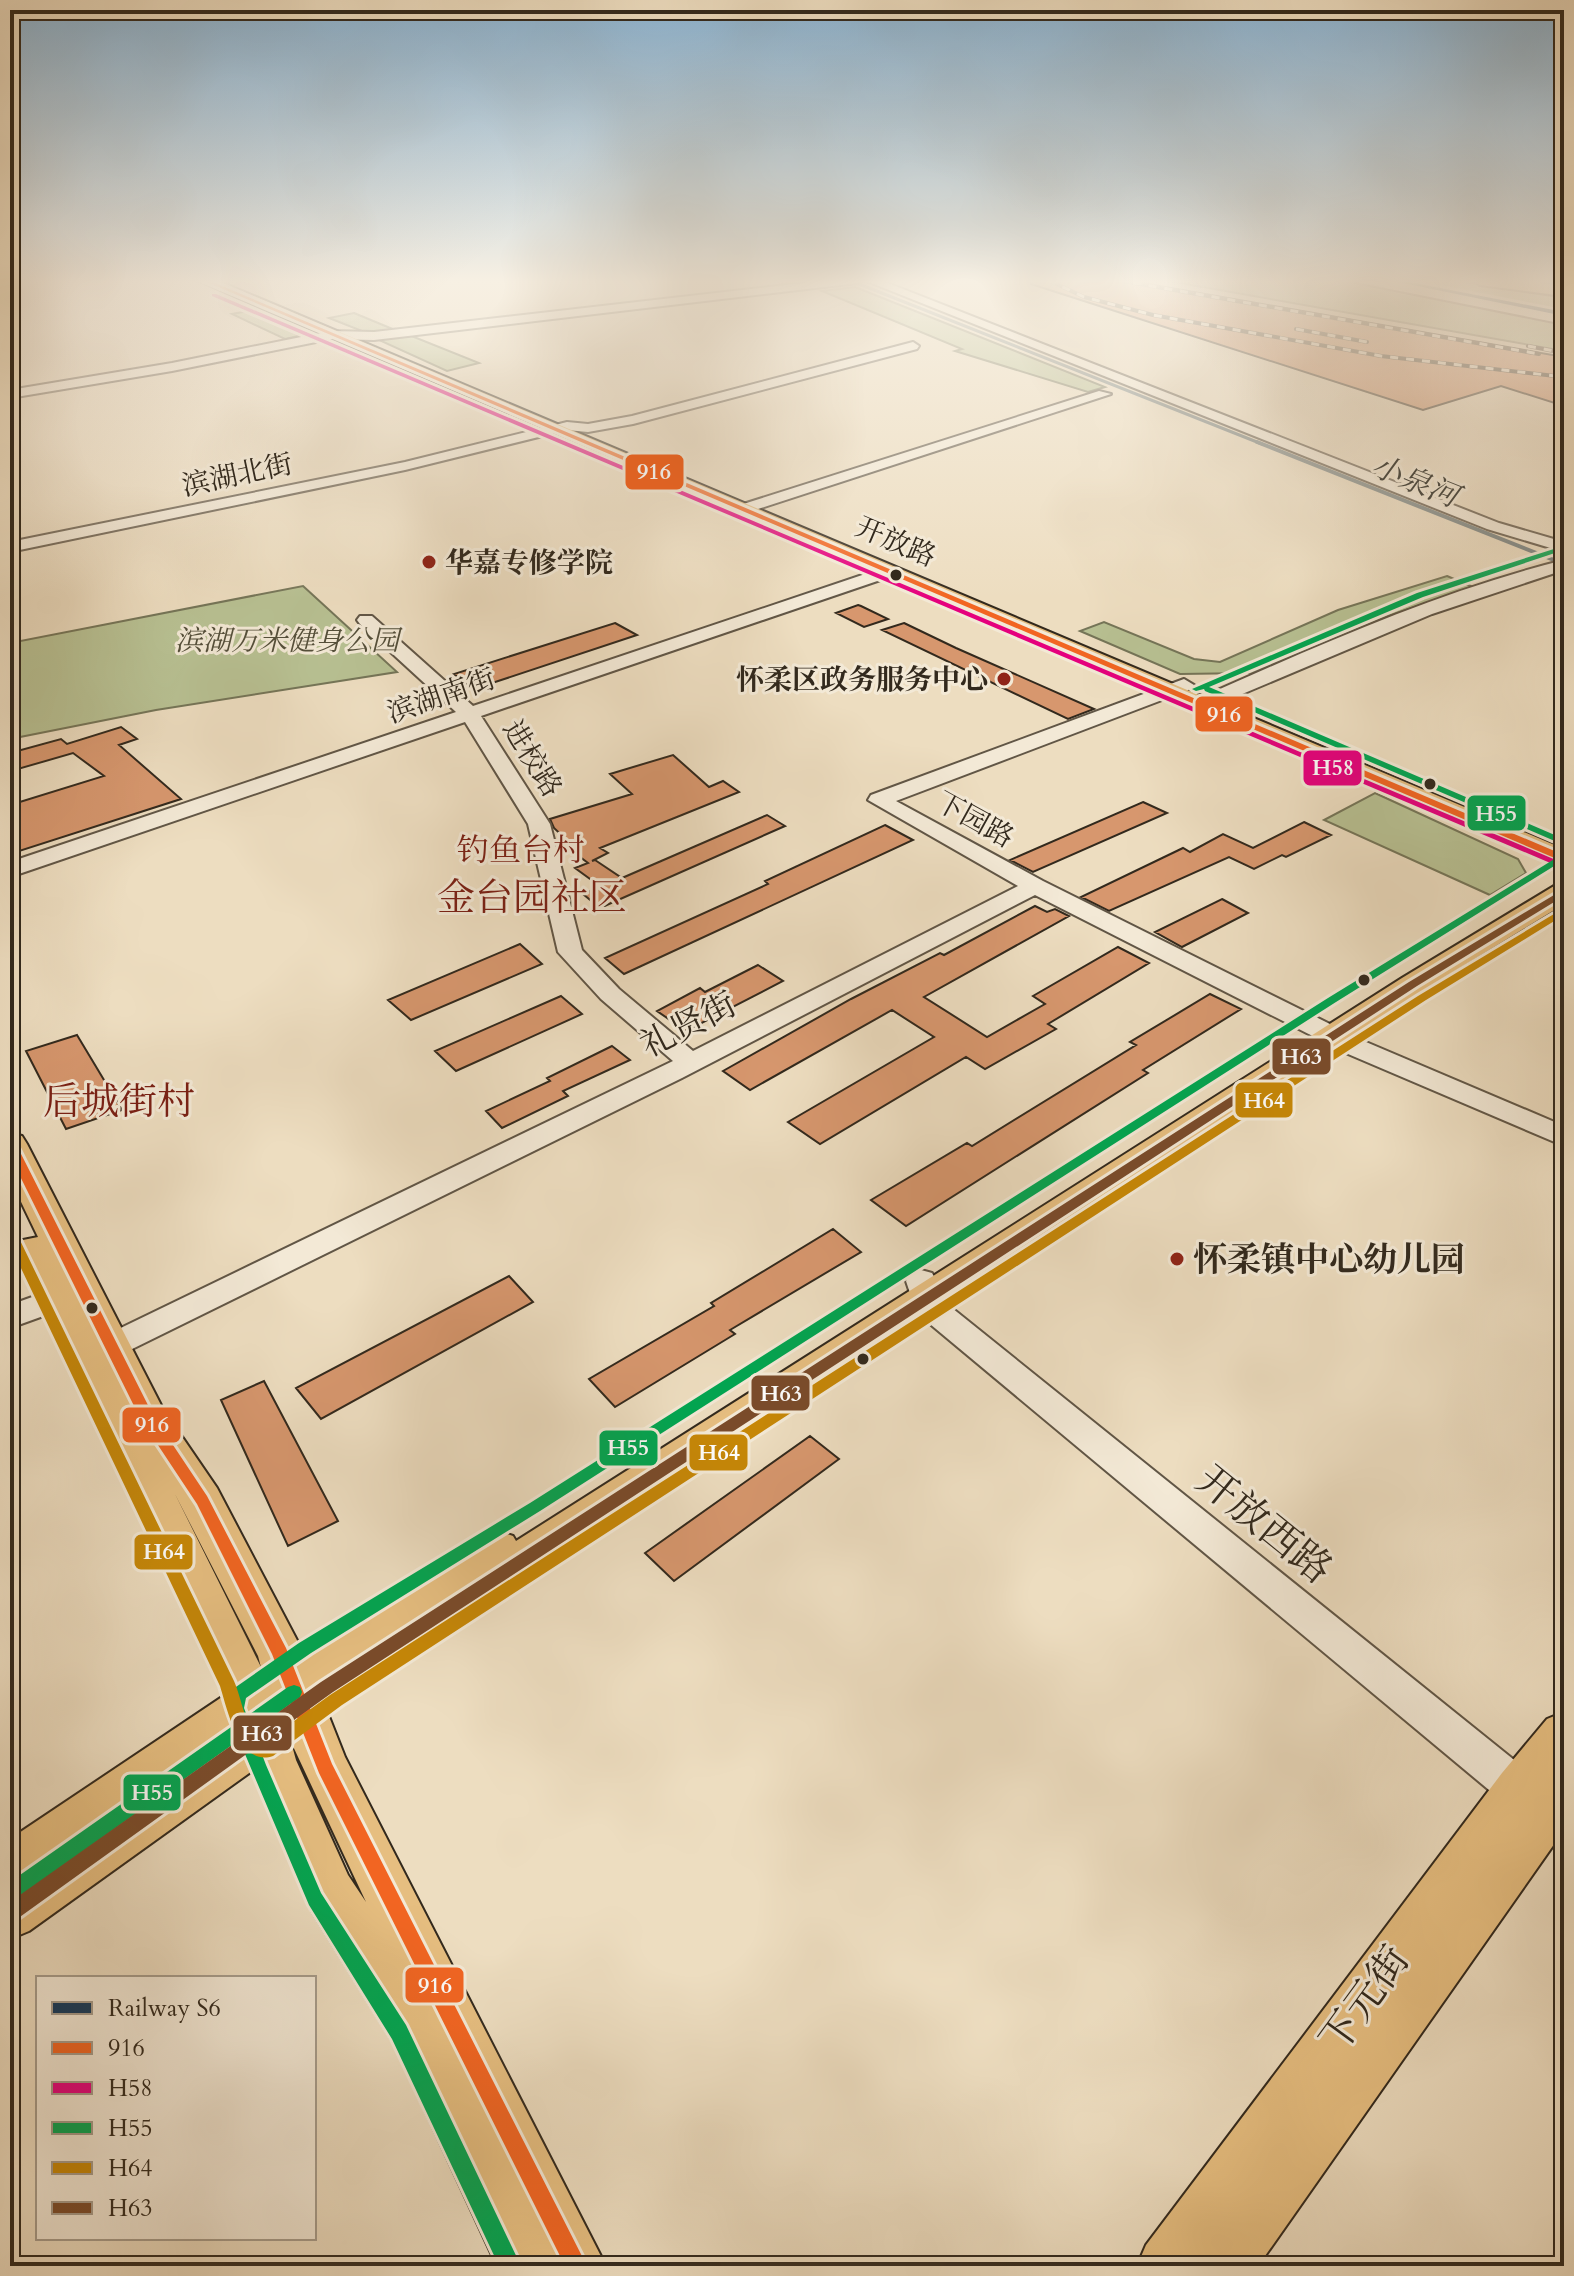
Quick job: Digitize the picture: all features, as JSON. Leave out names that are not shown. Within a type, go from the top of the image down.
[{"type":"main road","name":"开放路","points":[[458,386],[1177,687],[1564,859]]},
{"type":"main road","name":"开放路","points":[[466,386],[561,428]]},
{"type":"main road","name":"开放路","points":[[749,507],[889,571],[1177,687]]},
{"type":"main road","name":"开放路","points":[[1208,701],[1564,848]]},
{"type":"main road","points":[[10,1869],[276,1706],[1326,1032],[1564,875]]},
{"type":"main road","points":[[1326,1032],[1413,984],[1564,892]]},
{"type":"main road","points":[[10,1144],[147,1418],[202,1500],[280,1653],[276,1706],[330,1893],[413,2024],[528,2266]]},
{"type":"main road","points":[[10,1195],[60,1298],[276,1706],[325,1767],[576,2266]]},
{"type":"main road","points":[[10,1913],[276,1706]]},
{"type":"main road","name":"下元街","points":[[1222,2266],[1548,1804],[1564,1734]]},
{"type":"main road","name":"下元街","points":[[1167,2266],[1548,1804]]},
{"type":"street","points":[[10,394],[57,386]]},
{"type":"street","name":"滨湖北街","points":[[10,547],[405,466],[561,428],[600,427],[633,420],[761,386]]},
{"type":"street","points":[[1139,386],[1493,526],[1564,547]]},
{"type":"street","points":[[749,507],[1104,394]]},
{"type":"street","points":[[1208,701],[1379,625],[1558,566]]},
{"type":"street","name":"滨湖南街","points":[[10,870],[889,571]]},
{"type":"street","name":"进校路","points":[[366,620],[470,714],[539,824],[570,952],[610,994],[691,1063]]},
{"type":"street","name":"下园路","points":[[1177,687],[879,800],[1035,886],[1326,1032],[1564,1137]]},
{"type":"street","name":"礼贤街","points":[[111,1346],[691,1063],[1035,886]]},
{"type":"street","name":"开放西路","points":[[924,1290],[941,1316],[1548,1804]]},
{"type":"street","points":[[10,1317],[60,1298]]},
{"type":"green space","points":[[1069,386],[1105,387],[1088,392]]},
{"type":"green space","points":[[1447,576],[1473,587],[1388,616],[1251,673],[1180,674],[1080,631],[1104,622],[1194,659],[1220,662],[1338,610]]},
{"type":"green space","name":"滨湖万米健身公园","points":[[303,586],[397,672],[156,710],[10,739],[10,643]]},
{"type":"green space","points":[[1375,793],[1518,859],[1526,873],[1490,895],[1324,820]]},
{"type":"building","points":[[1349,386],[1500,386],[1423,410]]},
{"type":"building","points":[[1502,386],[1564,386],[1564,406]]},
{"type":"building","points":[[858,605],[888,619],[864,627],[836,613]]},
{"type":"building","points":[[615,623],[637,635],[474,689],[454,674]]},
{"type":"building","name":"怀柔区政务服务中心","points":[[904,623],[1094,709],[1068,719],[882,630]]},
{"type":"building","points":[[121,727],[137,739],[119,745],[181,799],[10,854],[10,805],[104,776],[73,753],[18,769],[10,762],[10,753],[61,739],[67,744]]},
{"type":"building","points":[[673,755],[709,787],[723,781],[739,792],[600,848],[608,853],[592,861],[622,878],[767,815],[785,826],[600,908],[583,894],[601,887],[575,868],[588,863],[568,848],[573,846],[554,828],[550,819],[632,794],[610,774]]},
{"type":"building","points":[[1143,802],[1167,813],[1033,872],[1010,860]]},
{"type":"building","points":[[1304,822],[1331,835],[1254,869],[1229,857],[1109,911],[1081,897],[1183,848],[1190,852],[1223,834],[1253,848]]},
{"type":"building","points":[[885,825],[913,840],[624,974],[605,958],[768,884],[765,881]]},
{"type":"building","points":[[1222,899],[1248,913],[1182,947],[1155,932]]},
{"type":"building","points":[[1035,906],[1047,912],[1055,909],[1069,916],[924,997],[987,1037],[1045,1004],[1033,996],[1118,947],[1149,963],[1048,1024],[1056,1029],[985,1069],[966,1057],[820,1144],[788,1122],[934,1037],[892,1010],[750,1090],[723,1071],[851,999],[940,953],[944,955]]},
{"type":"building","points":[[520,944],[542,964],[411,1020],[388,1000]]},
{"type":"building","points":[[758,965],[783,981],[686,1031],[657,1011],[700,988],[705,992]]},
{"type":"building","points":[[1210,994],[1241,1009],[1143,1070],[1148,1073],[906,1226],[871,1200],[967,1143],[972,1146],[1136,1045],[1130,1042]]},
{"type":"building","points":[[561,996],[582,1014],[456,1071],[435,1051]]},
{"type":"building","points":[[77,1035],[122,1110],[66,1129],[26,1051]]},
{"type":"building","points":[[612,1046],[630,1060],[563,1091],[568,1096],[502,1128],[486,1111],[550,1081],[547,1078]]},
{"type":"building","points":[[833,1229],[861,1252],[730,1330],[735,1334],[615,1407],[589,1379],[714,1306],[711,1303]]},
{"type":"building","points":[[509,1276],[533,1302],[321,1419],[296,1388]]},
{"type":"building","points":[[264,1381],[338,1521],[288,1546],[221,1400]]},
{"type":"building","points":[[810,1436],[839,1459],[674,1581],[645,1553]]},
{"type":"waterway","name":"小泉河","points":[[1116,386],[1262,444]]},
{"type":"waterway","name":"小泉河","points":[[1257,442],[1564,564]]},
{"type":"transit line","name":"H58","points":[[430,386],[1558,863]]},
{"type":"transit line","name":"916","points":[[453,386],[1564,859]]},
{"type":"transit line","name":"H55","points":[[1196,689],[1420,595],[1560,550]]},
{"type":"transit line","name":"H55","points":[[1208,689],[1564,842]]},
{"type":"transit line","name":"H55","points":[[510,2266],[399,2032],[315,1899],[257,1765],[236,1708],[239,1694],[305,1648],[535,1507],[1556,861]]},
{"type":"transit line","name":"H63","points":[[10,1913],[327,1687],[1413,984],[1564,892]]},
{"type":"transit line","name":"H64","points":[[10,1232],[228,1686],[241,1726],[251,1743],[267,1750],[336,1700],[1422,998],[1564,911]]},
{"type":"transit line","name":"916","points":[[10,1144],[147,1418],[202,1500],[280,1653],[325,1767],[576,2266]]},
{"type":"transit line","name":"H55","points":[[10,1893],[294,1692]]},
{"type":"place","name":"华嘉专修学院","points":[[429,562]]},
{"type":"place","name":"怀柔区政务服务中心","points":[[1004,679]]},
{"type":"place","name":"怀柔镇中心幼儿园","points":[[1177,1259]]},
{"type":"district","name":"钓鱼台村","points":[[521,850]]},
{"type":"district","name":"金台园社区","points":[[532,897]]},
{"type":"district","name":"后城街村","points":[[119,1101]]}]
